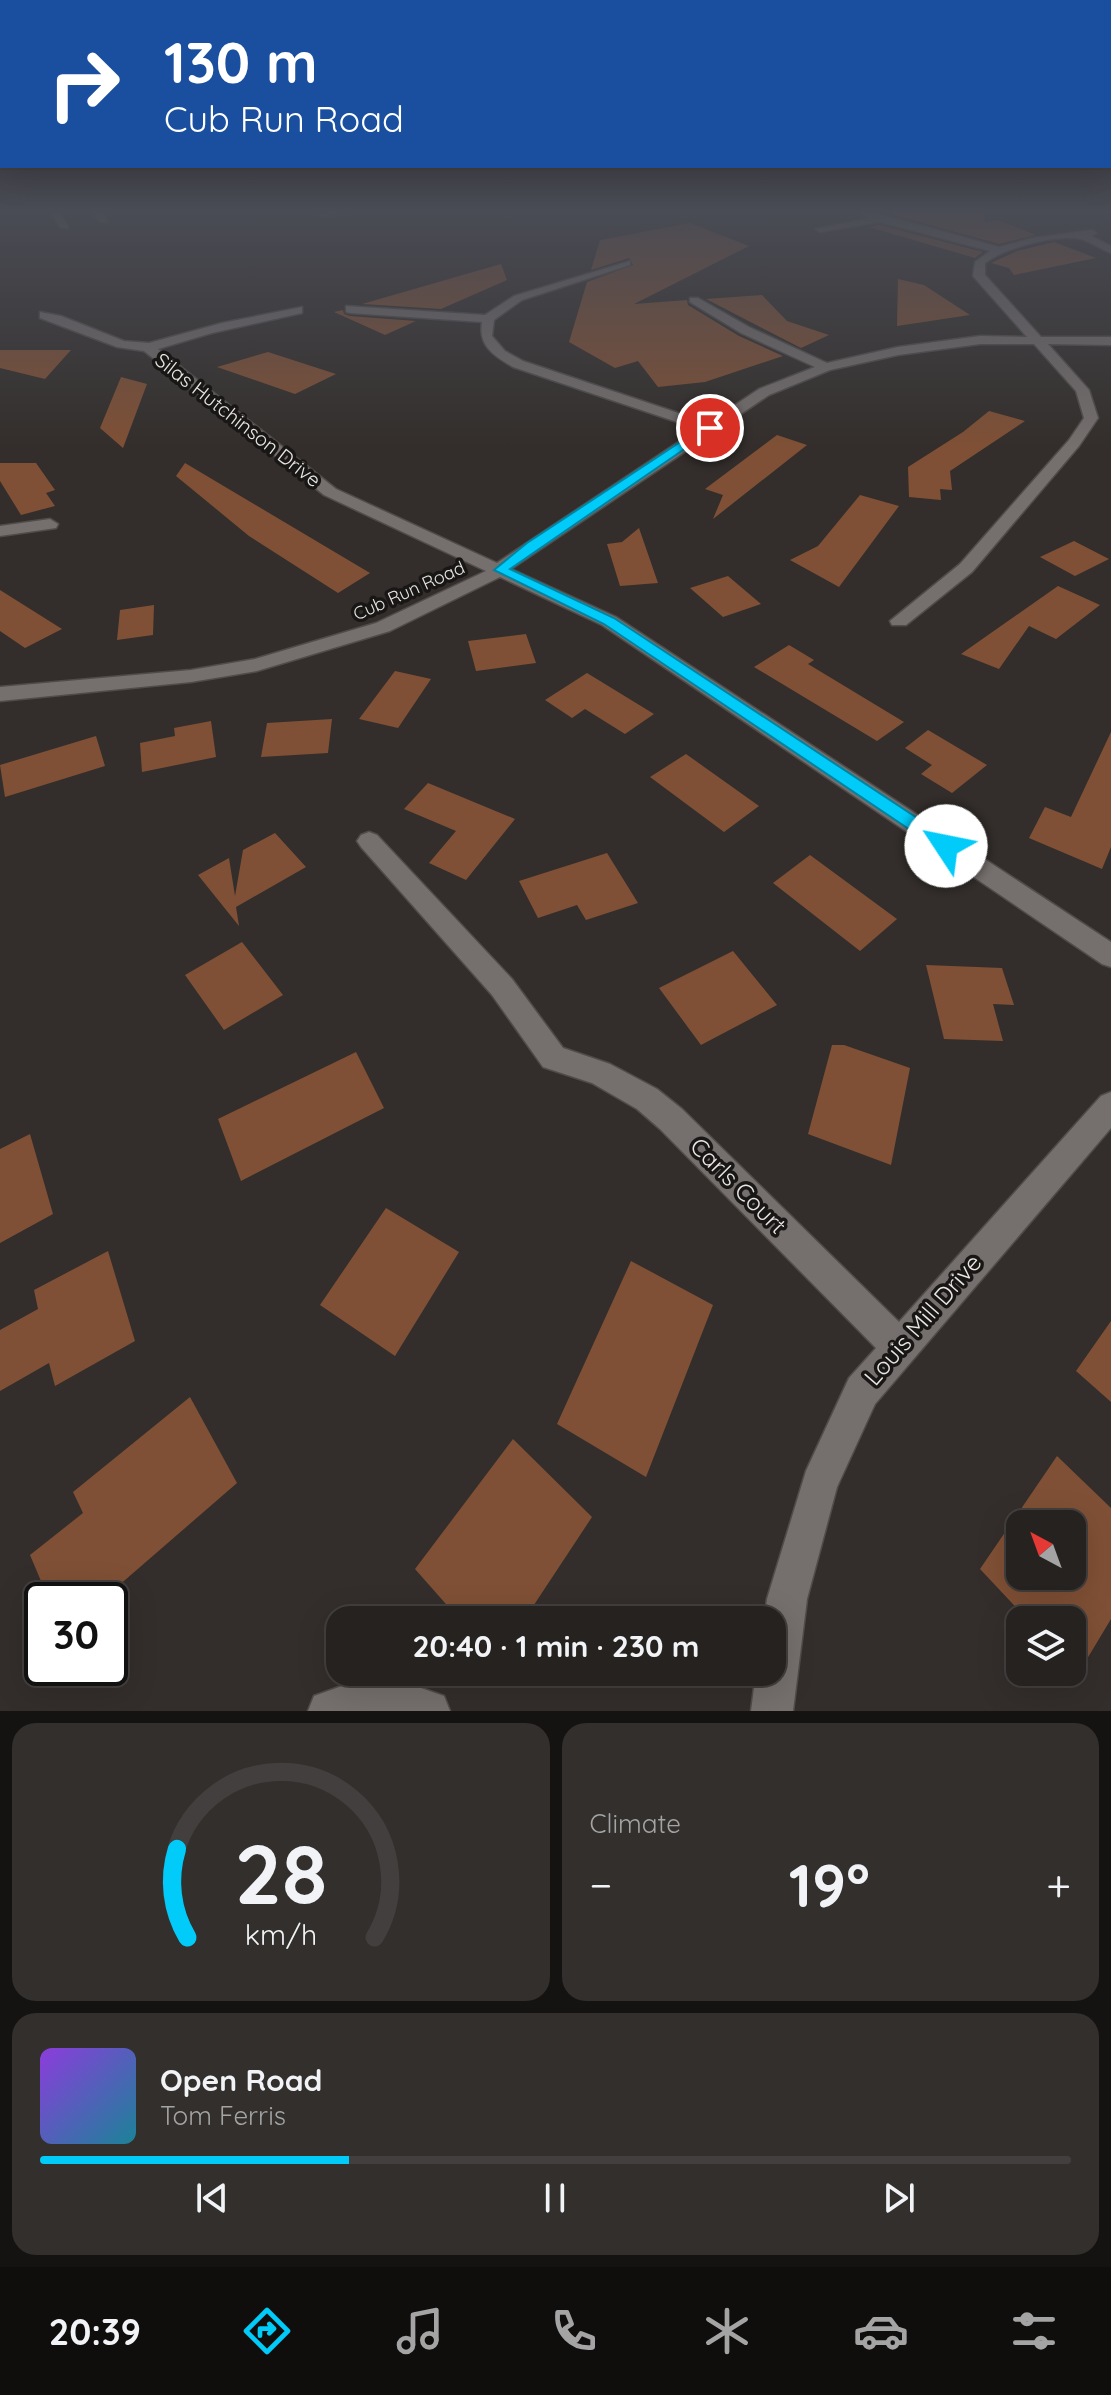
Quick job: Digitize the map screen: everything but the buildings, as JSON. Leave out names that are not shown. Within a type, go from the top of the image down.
[{"type":"street","points":[[546,289],[518,298],[488,319],[486,336],[491,345],[518,364],[710,428]]},
{"type":"street","points":[[899,621],[966,568],[1074,443],[1091,418],[1082,390],[991,289]]},
{"type":"street","points":[[694,300],[745,330],[826,367]]},
{"type":"street","points":[[350,309],[488,319]]},
{"type":"street","points":[[44,315],[66,319],[87,332],[111,341],[148,348],[228,325],[298,310]]},
{"type":"street","name":"Cub Run Road","points":[[0,694],[129,683],[257,665],[383,627],[432,606],[501,570],[532,545],[764,392],[826,367],[924,347],[980,340],[1111,341]]},
{"type":"street","name":"Silas Hutchinson Drive","points":[[148,348],[330,492],[609,621],[1111,956]]},
{"type":"street","points":[[0,531],[50,524]]},
{"type":"street","name":"Carls Court","points":[[369,841],[502,987],[553,1058],[600,1073],[647,1099],[671,1119],[900,1347]]},
{"type":"street","name":"Louis Mill Drive","points":[[772,1711],[787,1599],[819,1484],[862,1391],[1111,1106]]},
{"type":"street","points":[[329,1711],[378,1694],[429,1711]]},
{"type":"route","points":[[710,428],[532,545],[501,570],[609,621],[946,846]]}]
